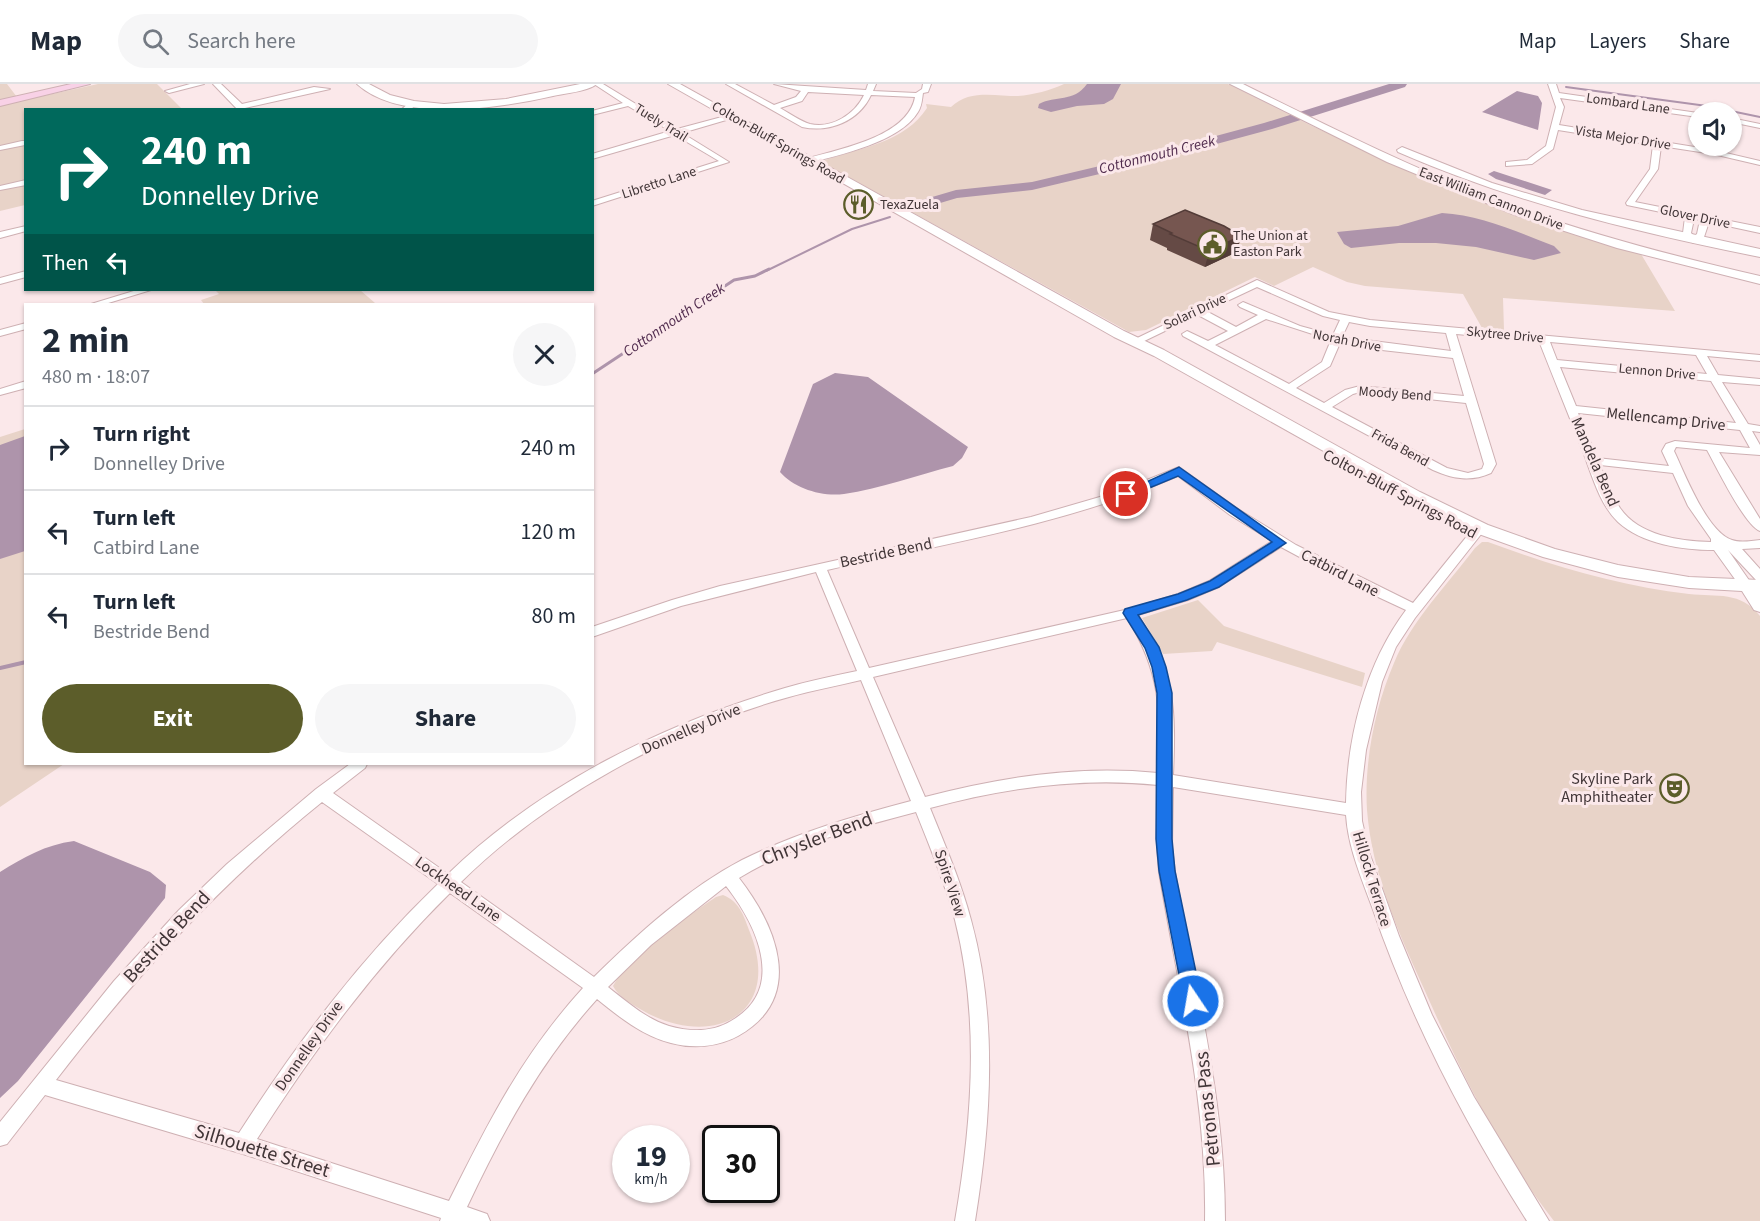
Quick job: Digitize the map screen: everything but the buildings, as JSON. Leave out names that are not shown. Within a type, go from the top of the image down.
[{"type":"main road","points":[[0,97],[60,84]]},
{"type":"main road","points":[[0,103],[85,84]]},
{"type":"street","points":[[169,91],[200,84]]},
{"type":"street","points":[[217,84],[242,108],[314,89],[326,89]]},
{"type":"street","points":[[363,84],[385,97],[414,103],[462,106],[519,101],[591,84]]},
{"type":"street","name":"Tuely Trail","points":[[598,84],[725,162]]},
{"type":"street","name":"Colton-Bluff Springs Road","points":[[673,84],[1134,342],[1161,363],[1391,492],[1477,531],[1557,556],[1626,573],[1757,592]]},
{"type":"street","points":[[730,84],[812,126],[838,121],[854,114],[870,88]]},
{"type":"street","points":[[778,84],[806,90],[870,88],[919,93],[925,90],[927,84]]},
{"type":"street","points":[[916,84],[915,90],[919,93]]},
{"type":"street","name":"East William Cannon Drive","points":[[1235,84],[1452,187],[1552,224],[1633,249],[1760,280]]},
{"type":"street","points":[[1259,84],[1299,103]]},
{"type":"street","points":[[1509,164],[1529,162],[1548,151],[1560,107],[1552,84]]},
{"type":"street","points":[[774,108],[799,99],[806,90]]},
{"type":"street","points":[[808,161],[890,132],[912,114],[916,108],[919,93]]},
{"type":"street","name":"Lombard Lane","points":[[1557,95],[1688,114]]},
{"type":"street","points":[[407,108],[414,103]]},
{"type":"street","points":[[594,112],[630,103]]},
{"type":"street","points":[[594,156],[730,116]]},
{"type":"street","points":[[1742,122],[1760,126]]},
{"type":"street","name":"Vista Mejor Drive","points":[[1556,127],[1713,152],[1760,164]]},
{"type":"street","points":[[0,148],[22,143]]},
{"type":"street","name":"Glover Drive","points":[[1657,143],[1654,169],[1630,203],[1760,230]]},
{"type":"street","name":"East William Cannon Drive","points":[[1393,146],[1471,179],[1560,208],[1629,226],[1760,253]]},
{"type":"street","name":"Libretto Lane","points":[[594,203],[725,162]]},
{"type":"street","points":[[0,189],[24,183]]},
{"type":"street","points":[[1690,216],[1688,233],[1694,240],[1701,235],[1705,219]]},
{"type":"street","points":[[0,235],[24,229]]},
{"type":"street","points":[[0,281],[24,275]]},
{"type":"street","name":"Solari Drive","points":[[1134,342],[1257,283]]},
{"type":"street","name":"Skytree Drive","points":[[1257,283],[1307,307],[1345,319],[1760,358]]},
{"type":"street","points":[[98,303],[123,293],[138,291]]},
{"type":"street","name":"Norah Drive","points":[[1243,305],[1299,330],[1336,341],[1456,355]]},
{"type":"street","points":[[1198,311],[1236,330]]},
{"type":"street","points":[[1208,345],[1264,316]]},
{"type":"street","points":[[1290,388],[1326,364],[1345,319]]},
{"type":"street","points":[[0,333],[24,327]]},
{"type":"street","name":"Frida Bend","points":[[1187,334],[1446,472],[1474,476],[1487,471],[1490,464],[1450,330]]},
{"type":"street","name":"Mandela Bend","points":[[1543,338],[1591,461],[1614,510],[1625,522],[1661,539],[1717,541]]},
{"type":"street","points":[[1700,351],[1759,451]]},
{"type":"street","name":"Lennon Drive","points":[[1553,363],[1760,382]]},
{"type":"street","points":[[0,392],[24,385]]},
{"type":"street","name":"Moody Bend","points":[[1325,406],[1349,392],[1360,389],[1470,400]]},
{"type":"street","name":"Mellencamp Drive","points":[[1572,409],[1760,429]]},
{"type":"street","points":[[1757,592],[1717,541],[1694,506],[1676,470],[1669,449],[1675,444],[1759,451]]},
{"type":"street","points":[[1711,447],[1750,515],[1760,527]]},
{"type":"street","points":[[1591,461],[1676,470]]},
{"type":"street","name":"Catbird Lane","points":[[1179,471],[1280,543],[1414,609]]},
{"type":"street","name":"Bestride Bend","points":[[594,631],[689,598],[744,583],[1018,525],[1070,511],[1126,494],[1179,471]]},
{"type":"street","name":"Hillock Terrace","points":[[1477,531],[1414,609],[1390,646],[1379,673],[1365,722],[1353,810],[1361,850],[1385,925],[1420,1008],[1477,1124],[1539,1221]]},
{"type":"street","points":[[1717,541],[1731,545],[1760,544]]},
{"type":"street","name":"Donnelley Drive","points":[[243,1144],[317,1033],[366,968],[399,931],[450,882],[536,812],[632,754],[736,708],[788,692],[1130,613],[1183,597],[1214,584],[1280,543]]},
{"type":"street","points":[[1731,545],[1757,592]]},
{"type":"street","name":"Spire View","points":[[820,567],[946,865],[963,921],[978,1009],[980,1107],[974,1176],[965,1221]]},
{"type":"street","name":"Petronas Pass","points":[[1130,613],[1152,647],[1164,693],[1166,721],[1164,839],[1167,871],[1202,1043],[1213,1131],[1215,1221]]},
{"type":"street","name":"Bestride Bend","points":[[0,1137],[105,1004],[162,939],[237,865],[321,793],[359,765]]},
{"type":"street","name":"Chrysler Bend","points":[[452,1216],[505,1110],[546,1046],[594,986],[641,942],[697,898],[747,865],[843,825],[984,789],[1067,776],[1113,776],[1165,780],[1353,810]]},
{"type":"street","name":"Lockheed Lane","points":[[321,793],[450,882],[638,1020],[672,1035],[714,1039],[732,1032],[746,1024],[766,996],[771,958],[758,920],[746,899],[728,877]]},
{"type":"street","name":"Silhouette Street","points":[[42,1085],[243,1144],[452,1216],[480,1221]]},
{"type":"shaded area","points":[[0,84],[7,84],[20,101],[98,84],[157,84],[181,108],[24,108],[24,205],[0,211]]},
{"type":"shaded area","points":[[1064,84],[1228,84],[1312,126],[1471,198],[1525,218],[1641,254],[1675,311],[1503,298],[1504,330],[1482,328],[1463,294],[1365,286],[1347,282],[1313,267],[1274,286],[1255,277],[1146,330],[1129,332],[823,163],[825,160],[895,136],[918,120],[927,108],[926,104],[951,107],[958,101],[974,96],[1018,96],[1042,92]]},
{"type":"shaded area","points":[[1087,84],[1121,84],[1113,99],[1104,104],[1077,106],[1051,112],[1038,108],[1039,104],[1045,101],[1076,94]]},
{"type":"shaded area","points":[[1517,91],[1538,96],[1542,103],[1538,130],[1482,112]]},
{"type":"shaded area","points":[[1494,171],[1552,190],[1545,195],[1496,179],[1488,174]]},
{"type":"shaded area","points":[[1442,213],[1456,214],[1499,225],[1554,246],[1561,253],[1534,260],[1476,247],[1436,243],[1399,243],[1351,248],[1344,244],[1337,232],[1398,226]]},
{"type":"shaded area","points":[[216,291],[361,291],[375,303],[203,303],[201,300],[219,294]]},
{"type":"shaded area","points":[[835,373],[868,377],[968,447],[962,458],[953,466],[844,494],[817,493],[793,483],[780,472],[813,384]]},
{"type":"shaded area","points":[[24,429],[24,765],[63,765],[0,807],[0,437]]},
{"type":"shaded area","points":[[24,436],[24,551],[0,559],[0,445]]},
{"type":"shaded area","points":[[1482,542],[1562,567],[1638,586],[1737,599],[1745,602],[1760,616],[1760,1221],[1554,1221],[1516,1167],[1482,1110],[1415,969],[1388,903],[1375,858],[1367,810],[1367,773],[1376,716],[1387,680],[1410,632],[1475,548]]},
{"type":"shaded area","points":[[1198,600],[1224,626],[1365,673],[1362,687],[1217,642],[1212,651],[1163,654],[1142,618]]},
{"type":"shaded area","points":[[74,841],[150,872],[166,885],[165,898],[18,1081],[0,1098],[0,872],[35,852]]},
{"type":"shaded area","points":[[723,895],[733,901],[743,914],[758,960],[757,985],[749,1004],[734,1018],[715,1025],[692,1026],[666,1021],[640,1009],[618,993],[613,986],[632,962],[675,926],[716,897]]},
{"type":"waterway","name":"Cottonmouth Creek","points":[[910,208],[956,194],[1032,186],[1141,160],[1268,126],[1401,84]]},
{"type":"waterway","points":[[1566,87],[1707,106],[1760,117]]},
{"type":"waterway","name":"Cottonmouth Creek","points":[[766,271],[852,229],[890,217]]},
{"type":"waterway","name":"Cottonmouth Creek","points":[[594,373],[734,280],[755,276],[769,269]]},
{"type":"waterway","name":"Cottonmouth Creek","points":[[0,668],[24,662]]},
{"type":"place","name":"TexaZuela","points":[[859,205]]},
{"type":"place","name":"The Union at Easton Park","points":[[1212,244]]},
{"type":"place","name":"Skyline Park Amphitheater","points":[[1674,788]]},
{"type":"route","points":[[1126,494],[1179,471],[1280,543],[1214,584],[1183,597],[1130,613],[1152,647],[1164,693],[1166,721],[1164,839],[1167,871],[1193,1001]]}]
